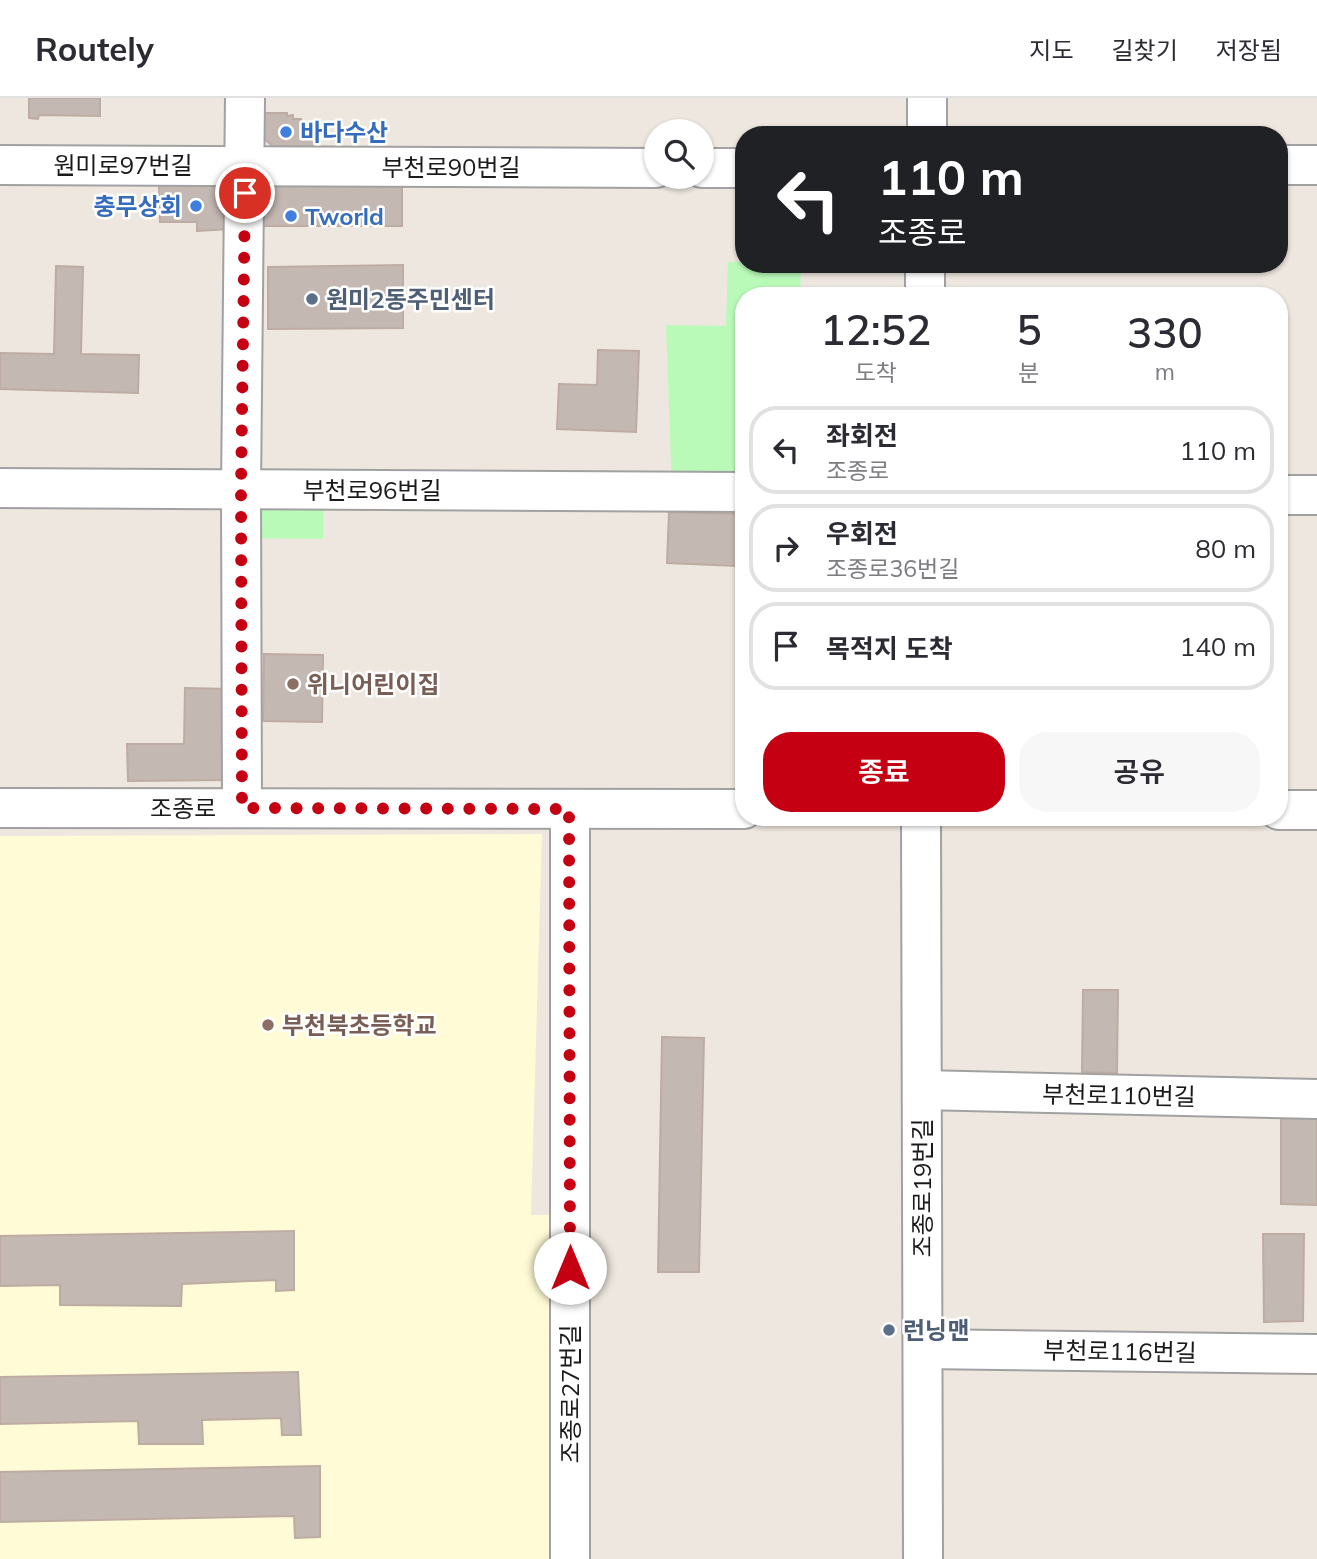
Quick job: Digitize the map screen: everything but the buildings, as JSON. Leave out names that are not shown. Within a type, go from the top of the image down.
[{"type":"street","points":[[242,808],[241,489],[245,98]]},
{"type":"street","points":[[927,98],[927,126]]},
{"type":"street","name":"원미로97번길","points":[[0,165],[245,166]]},
{"type":"street","points":[[1288,165],[1317,165]]},
{"type":"street","name":"부천로90번길","points":[[245,166],[644,167]]},
{"type":"street","points":[[714,168],[735,168]]},
{"type":"street","name":"부천로96번길","points":[[0,488],[735,492]]},
{"type":"street","points":[[1288,495],[1317,495]]},
{"type":"street","name":"조종로","points":[[0,808],[735,809]]},
{"type":"street","name":"조종로27번길","points":[[569,809],[570,1559]]},
{"type":"street","points":[[1288,810],[1317,810]]},
{"type":"street","name":"조종로19번길","points":[[921,826],[923,1559]]},
{"type":"street","name":"부천로110번길","points":[[922,1090],[1317,1099]]},
{"type":"street","name":"부천로116번길","points":[[923,1349],[1317,1354]]},
{"type":"shaded area","name":"부천북초등학교","points":[[542,834],[531,1215],[570,1215],[570,1559],[0,1559],[0,836]]},
{"type":"green space","points":[[728,262],[735,262],[735,273],[801,273],[800,287],[735,287],[735,492],[672,491],[666,325],[726,326]]},
{"type":"green space","points":[[241,489],[323,490],[323,539],[241,538]]},
{"type":"place","name":"바다수산","points":[[286,132]]},
{"type":"place","name":"충무상회","points":[[196,206]]},
{"type":"place","name":"Tworld","points":[[291,216]]},
{"type":"place","name":"원미2동주민센터","points":[[312,299]]},
{"type":"place","name":"위니어린이집","points":[[293,684]]},
{"type":"place","name":"부천북초등학교","points":[[268,1025]]},
{"type":"place","name":"런닝맨","points":[[889,1330]]},
{"type":"route","points":[[245,193],[241,489],[242,808],[569,809],[570,1268]]}]
